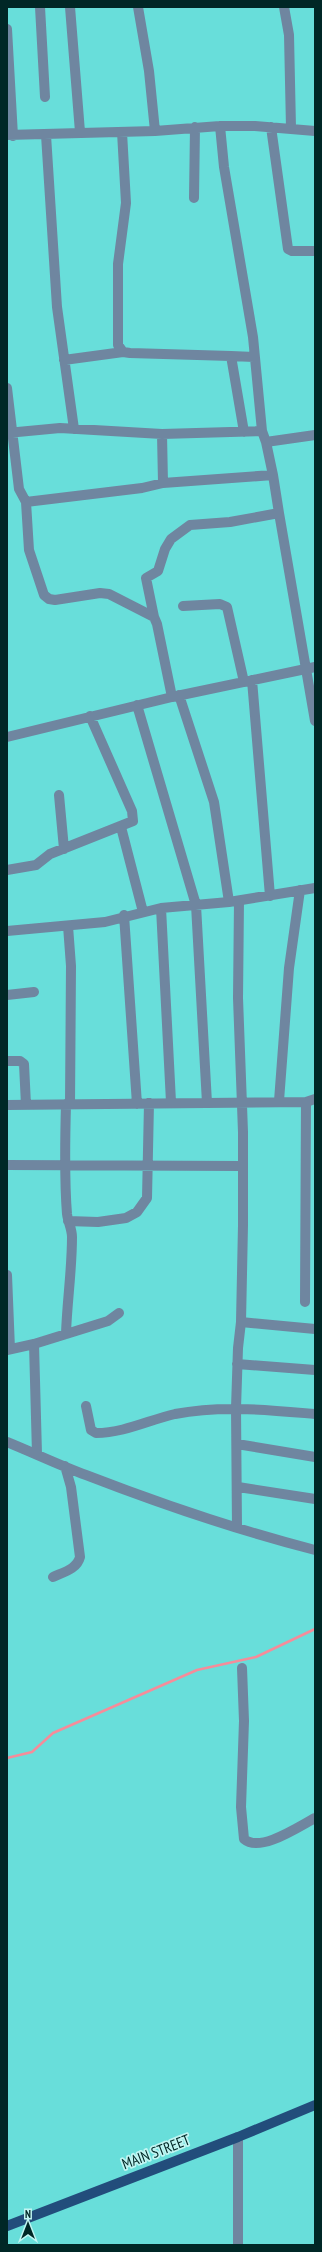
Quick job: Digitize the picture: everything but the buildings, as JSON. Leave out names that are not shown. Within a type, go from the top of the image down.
[{"type":"main road","name":"MAIN STREET","points":[[7,2226],[238,2137],[315,2105]]},
{"type":"street","points":[[40,7],[45,97]]},
{"type":"street","points":[[70,7],[80,132]]},
{"type":"street","points":[[138,7],[149,71],[155,131]]},
{"type":"street","points":[[284,7],[288,35],[291,128]]},
{"type":"street","points":[[7,29],[10,135],[155,131],[220,126],[291,128],[315,131]]},
{"type":"street","points":[[220,126],[224,167],[248,300],[262,431],[266,442],[273,475],[300,628],[310,668],[315,721]]},
{"type":"street","points":[[194,198],[195,127]]},
{"type":"street","points":[[270,127],[288,249],[292,251],[315,251]]},
{"type":"street","points":[[122,132],[126,203],[118,264],[117,341],[123,352]]},
{"type":"street","points":[[46,135],[57,307],[74,429]]},
{"type":"street","points":[[64,360],[123,352],[254,357]]},
{"type":"street","points":[[231,356],[244,432]]},
{"type":"street","points":[[7,388],[10,432],[19,489],[26,502],[29,550],[44,595],[49,599],[55,600],[100,592],[109,594],[154,617]]},
{"type":"street","points":[[10,432],[74,429],[162,434],[262,431]]},
{"type":"street","points":[[162,434],[164,483]]},
{"type":"street","points":[[266,442],[315,435]]},
{"type":"street","points":[[26,502],[142,488],[164,483],[273,475]]},
{"type":"street","points":[[237,1527],[238,1487],[236,1408],[237,1364],[241,1322],[242,1103],[234,902],[214,802],[176,696],[154,617],[146,578],[158,571],[165,549],[171,539],[190,525],[230,522],[279,513]]},
{"type":"street","points":[[183,606],[220,604],[227,607],[248,681],[270,896]]},
{"type":"street","points":[[7,737],[176,696],[310,668]]},
{"type":"street","points":[[137,705],[196,905],[207,1103]]},
{"type":"street","points":[[7,870],[36,865],[50,854],[132,821],[133,816],[90,716]]},
{"type":"street","points":[[59,795],[64,849]]},
{"type":"street","points":[[120,827],[143,912]]},
{"type":"street","points":[[7,931],[105,922],[124,915],[161,908],[234,902],[315,888]]},
{"type":"street","points":[[279,1101],[289,968],[300,890]]},
{"type":"street","points":[[161,908],[171,1102]]},
{"type":"street","points":[[124,915],[137,1104]]},
{"type":"street","points":[[66,1334],[67,1300],[72,1276],[72,1235],[68,1221],[65,1166],[71,980],[68,926]]},
{"type":"street","points":[[7,995],[34,992]]},
{"type":"street","points":[[7,1061],[20,1061],[24,1064],[26,1105]]},
{"type":"street","points":[[7,1105],[137,1104],[171,1102],[242,1103],[311,1100],[305,1302]]},
{"type":"street","points":[[68,1221],[98,1222],[126,1218],[137,1212],[147,1198],[149,1103]]},
{"type":"street","points":[[7,1166],[242,1166]]},
{"type":"street","points":[[7,1275],[8,1349],[34,1344],[108,1321],[119,1313]]},
{"type":"street","points":[[241,1322],[315,1329]]},
{"type":"street","points":[[34,1344],[37,1454]]},
{"type":"street","points":[[237,1364],[315,1370]]},
{"type":"street","points":[[86,1406],[91,1430],[96,1433],[120,1430],[176,1414],[236,1408],[315,1414]]},
{"type":"street","points":[[7,1442],[65,1466],[168,1505],[315,1550]]},
{"type":"street","points":[[237,1444],[315,1456]]},
{"type":"street","points":[[53,1577],[74,1567],[78,1564],[80,1557],[71,1487],[65,1466]]},
{"type":"street","points":[[238,1487],[315,1499]]},
{"type":"street","points":[[242,1668],[244,1721],[241,1807],[244,1839],[249,1843],[257,1845],[270,1841],[315,1818]]},
{"type":"street","points":[[238,2137],[238,2245]]},
{"type":"waterway","points":[[7,1758],[32,1752],[53,1733],[197,1670],[256,1657],[315,1629]]}]
